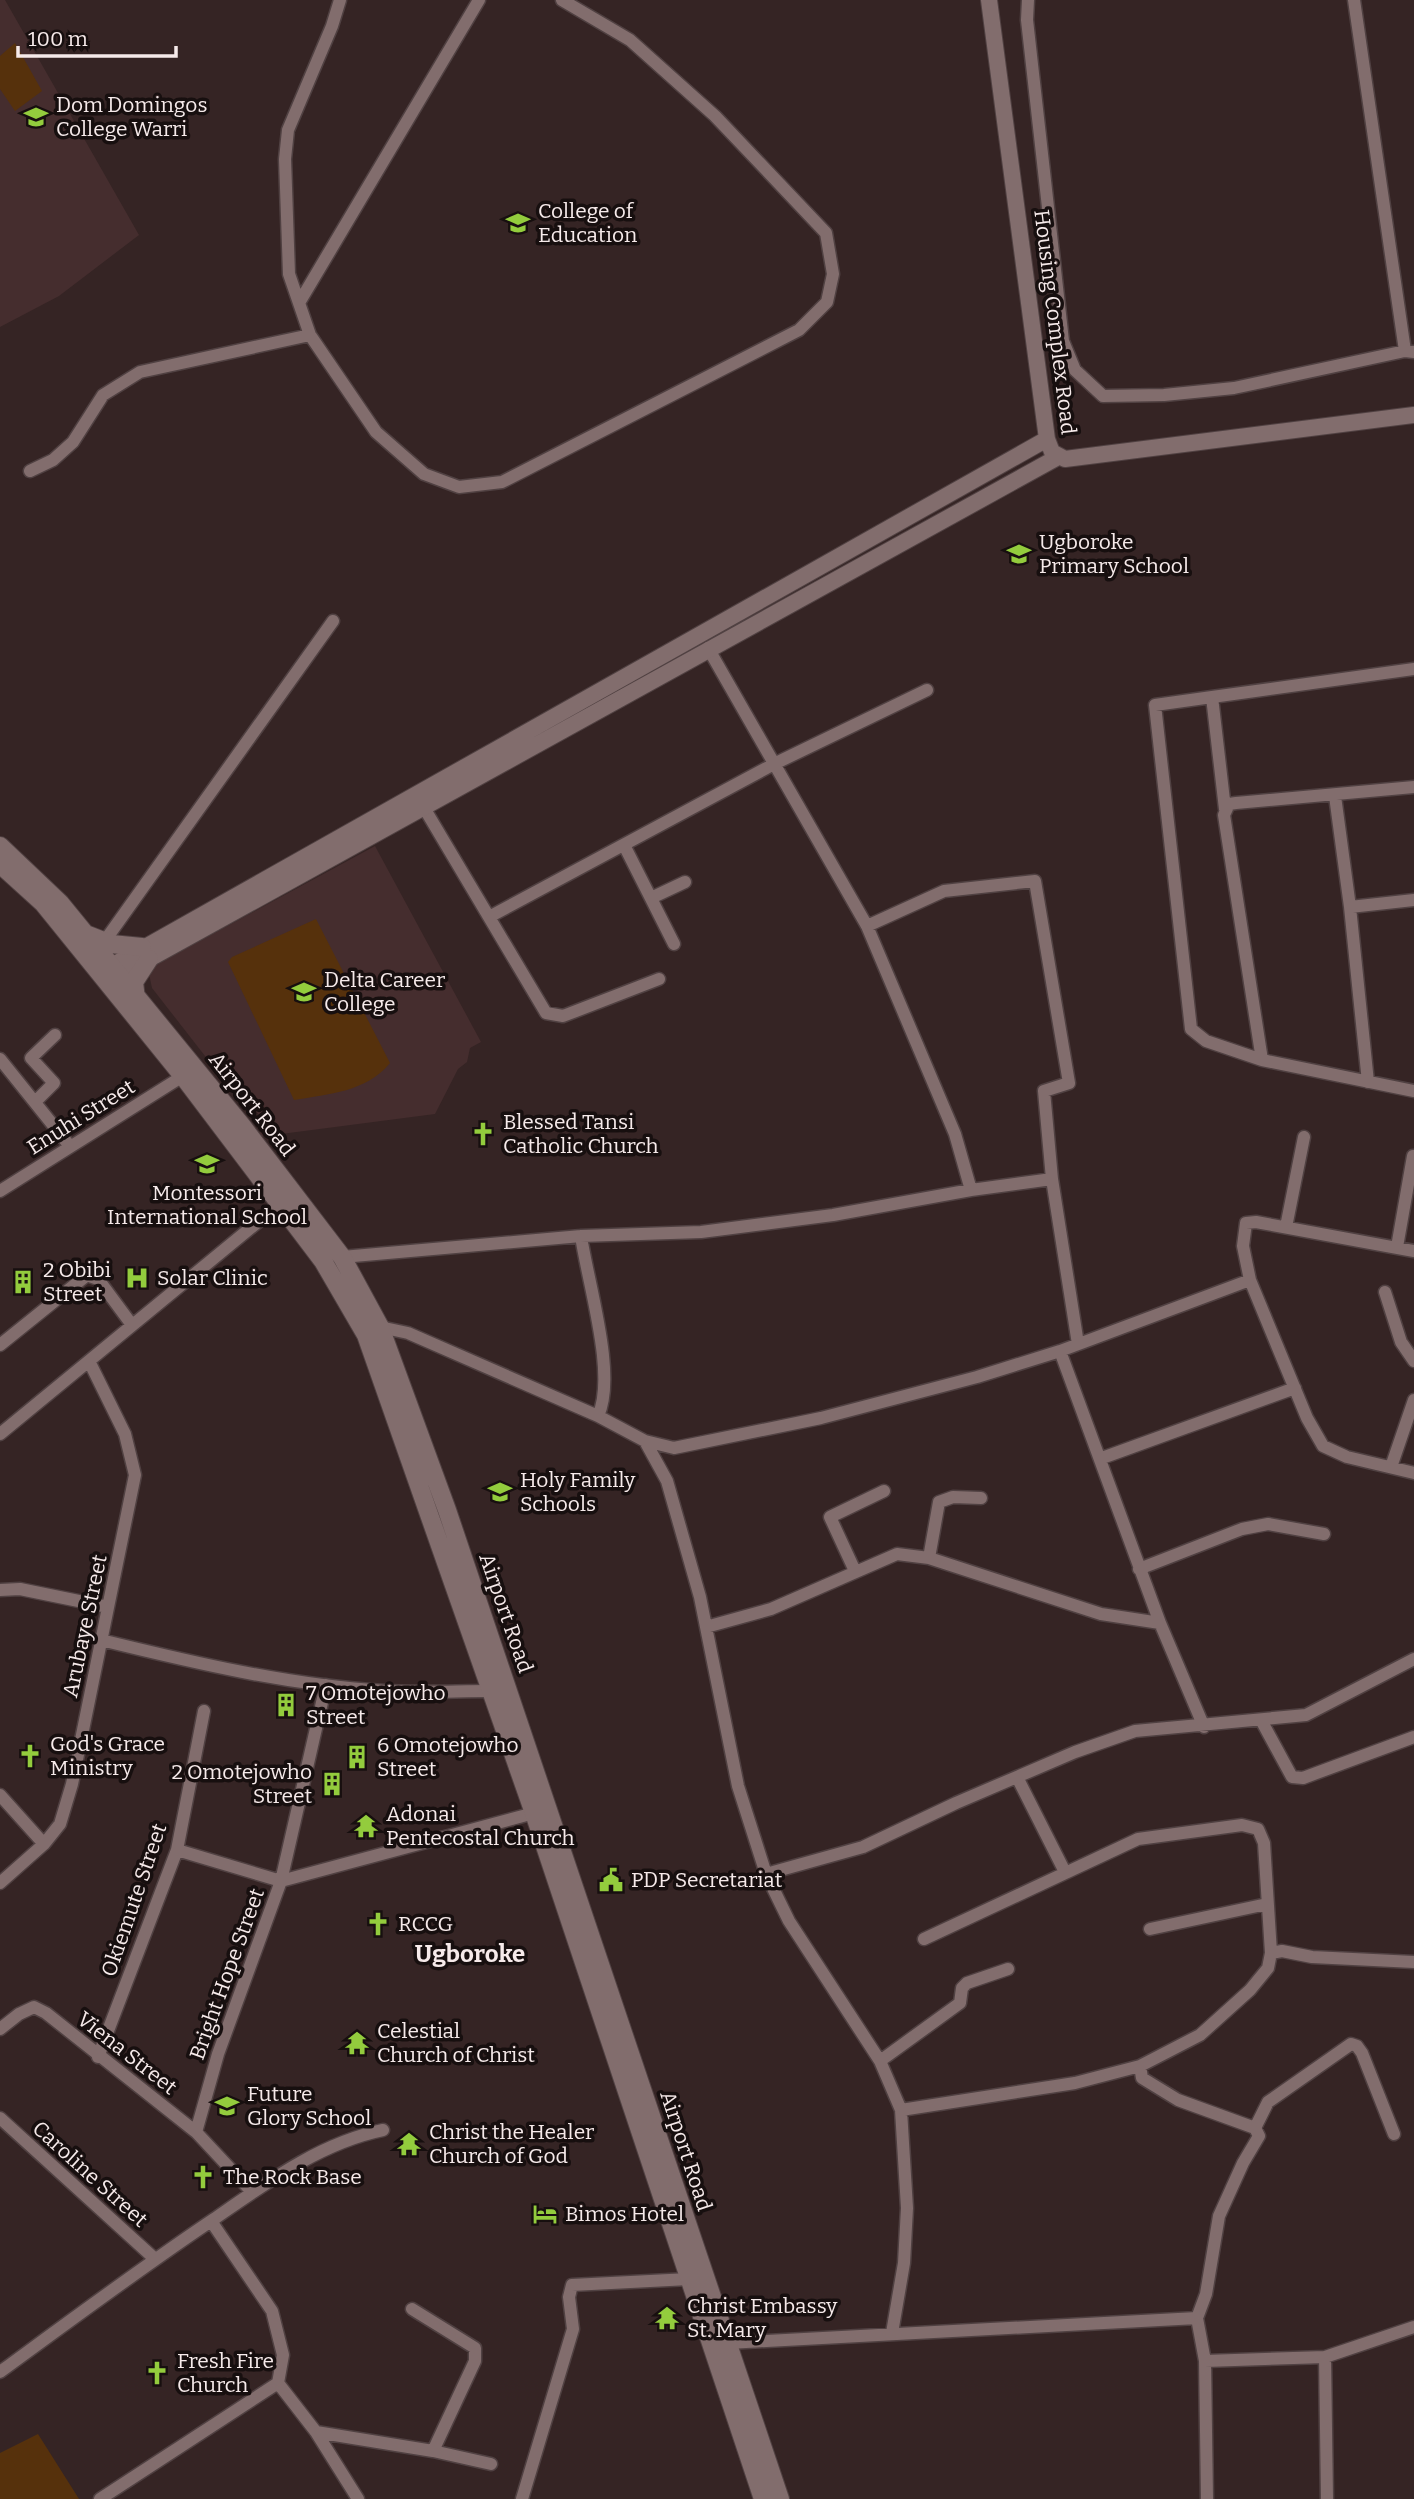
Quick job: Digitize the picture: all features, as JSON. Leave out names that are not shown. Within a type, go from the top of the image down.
[{"type":"main road","name":"Airport Road","points":[[0,846],[35,877],[86,935],[109,976],[136,999],[242,1126],[341,1257],[380,1327],[438,1482],[780,2499]]},
{"type":"main road","name":"Airport Road","points":[[0,864],[43,903],[109,976],[323,1261],[366,1335],[534,1813],[763,2499]]},
{"type":"main road","points":[[86,935],[146,953],[134,982],[136,999]]},
{"type":"main road","points":[[420,1489],[438,1482]]},
{"type":"street","points":[[340,0],[332,26],[288,130],[285,159],[289,274],[310,335],[376,432],[424,474],[459,487],[502,482],[799,330],[827,302],[833,274],[826,233],[715,116],[630,40],[562,0]]},
{"type":"street","points":[[299,303],[479,0]]},
{"type":"street","name":"Housing Complex Road","points":[[989,0],[1047,439],[1058,457],[1414,415]]},
{"type":"street","points":[[1028,0],[1027,20],[1063,341],[1075,370],[1103,396],[1164,395],[1234,388],[1410,352],[1354,0]]},
{"type":"street","points":[[30,471],[53,460],[73,442],[103,395],[140,372],[310,335]]},
{"type":"street","points":[[109,976],[1047,439]]},
{"type":"street","points":[[146,953],[286,885],[708,648],[1058,457]]},
{"type":"street","points":[[104,942],[333,621]]},
{"type":"street","points":[[708,648],[867,926],[954,1134],[971,1189]]},
{"type":"street","points":[[1414,669],[1155,705],[1191,1029],[1206,1041],[1262,1060],[1414,1091]]},
{"type":"street","points":[[489,917],[774,764],[927,690]]},
{"type":"street","points":[[1212,697],[1225,809],[1262,1060]]},
{"type":"street","points":[[1225,809],[1229,804],[1236,803],[1414,787]]},
{"type":"street","points":[[1335,796],[1350,907],[1368,1082]]},
{"type":"street","points":[[424,806],[546,1013],[563,1016],[659,979]]},
{"type":"street","points":[[624,845],[674,944]]},
{"type":"street","points":[[867,926],[944,891],[1035,881],[1069,1083],[1044,1091],[1052,1179],[1078,1344]]},
{"type":"street","points":[[651,898],[685,882]]},
{"type":"street","points":[[1350,907],[1414,900]]},
{"type":"street","points":[[35,1102],[54,1083],[32,1058],[55,1035]]},
{"type":"street","points":[[0,1059],[69,1145]]},
{"type":"street","name":"Enuhi Street","points":[[0,1191],[69,1145],[183,1076]]},
{"type":"street","points":[[1286,1227],[1304,1137]]},
{"type":"street","points":[[1397,1247],[1413,1156]]},
{"type":"street","points":[[341,1257],[582,1236],[701,1232],[833,1215],[971,1189],[1052,1179]]},
{"type":"street","points":[[0,1434],[281,1203]]},
{"type":"street","points":[[1414,1251],[1286,1227],[1246,1223],[1243,1246],[1250,1280],[1307,1418],[1323,1446],[1346,1457],[1414,1473]]},
{"type":"street","points":[[582,1236],[606,1375],[604,1403],[598,1416]]},
{"type":"street","points":[[0,1345],[87,1275],[98,1279],[132,1325]]},
{"type":"street","points":[[380,1327],[408,1334],[598,1416],[645,1441],[674,1448],[821,1418],[977,1377],[1060,1351],[1250,1280]]},
{"type":"street","points":[[1385,1292],[1401,1342],[1414,1361]]},
{"type":"street","points":[[1060,1351],[1102,1458],[1139,1569],[1204,1727]]},
{"type":"street","name":"Arubaye Street","points":[[0,1883],[44,1844],[60,1824],[72,1784],[135,1475],[125,1434],[89,1361]]},
{"type":"street","points":[[1102,1458],[1295,1388]]},
{"type":"street","points":[[1391,1467],[1414,1400]]},
{"type":"street","points":[[645,1441],[667,1480],[706,1627],[738,1786],[766,1874],[789,1921],[880,2061],[901,2110],[907,2208],[904,2263],[892,2333]]},
{"type":"street","points":[[855,1571],[830,1517],[884,1491]]},
{"type":"street","points":[[929,1558],[939,1502],[953,1497],[981,1498]]},
{"type":"street","points":[[1139,1569],[1242,1529],[1268,1524],[1324,1534]]},
{"type":"street","points":[[706,1627],[771,1609],[897,1554],[929,1558],[1101,1614],[1160,1623]]},
{"type":"street","points":[[0,1590],[20,1589],[108,1607]]},
{"type":"street","points":[[102,1640],[210,1667],[326,1685],[386,1691],[491,1691]]},
{"type":"street","points":[[766,1874],[863,1847],[1075,1752],[1135,1731],[1204,1727],[1306,1715],[1414,1659]]},
{"type":"street","points":[[177,1850],[281,1881],[326,1685]]},
{"type":"street","name":"Okiemute Street","points":[[98,2057],[177,1850],[204,1711]]},
{"type":"street","points":[[1261,1720],[1292,1777],[1303,1779],[1414,1737]]},
{"type":"street","points":[[1018,1779],[1065,1872]]},
{"type":"street","points":[[0,1795],[44,1844]]},
{"type":"street","name":"Bright Hope Street","points":[[196,2132],[218,2054],[281,1881],[534,1813]]},
{"type":"street","points":[[901,2110],[1075,2083],[1140,2066],[1199,2035],[1250,1990],[1268,1968],[1271,1953],[1264,1843],[1258,1829],[1242,1825],[1138,1839],[924,1939]]},
{"type":"street","points":[[1150,1929],[1267,1904]]},
{"type":"street","points":[[1271,1953],[1282,1951],[1312,1957],[1414,1962]]},
{"type":"street","points":[[880,2061],[960,2003],[962,1988],[967,1983],[1008,1969]]},
{"type":"street","name":"Viena Street","points":[[0,2029],[34,2007],[46,2013],[98,2057],[196,2132]]},
{"type":"street","points":[[1255,2127],[1268,2102],[1351,2044],[1357,2046],[1362,2053],[1394,2134]]},
{"type":"street","points":[[1140,2066],[1142,2078],[1163,2093],[1255,2127],[1259,2136],[1219,2216],[1206,2294],[1197,2318],[1205,2361],[1207,2499]]},
{"type":"street","name":"Caroline Street","points":[[0,2118],[155,2259]]},
{"type":"street","points":[[0,2372],[155,2259],[253,2192],[326,2148],[383,2130]]},
{"type":"street","points":[[196,2132],[253,2192]]},
{"type":"street","points":[[100,2499],[278,2383],[283,2355],[272,2311],[211,2221]]},
{"type":"street","points":[[522,2499],[573,2329],[569,2297],[572,2285],[689,2278]]},
{"type":"street","points":[[412,2309],[475,2348],[476,2353],[433,2451]]},
{"type":"street","points":[[728,2343],[1197,2318]]},
{"type":"street","points":[[1205,2361],[1325,2357],[1413,2330]]},
{"type":"street","points":[[1325,2357],[1327,2499]]},
{"type":"street","points":[[278,2383],[316,2432],[358,2499]]},
{"type":"street","points":[[316,2432],[433,2451],[491,2464]]},
{"type":"shaded area","name":"Dom Domingos College Warri","points":[[0,0],[5,0],[139,235],[59,296],[0,327]]},
{"type":"shaded area","points":[[15,43],[42,91],[15,111],[0,89],[0,56]]},
{"type":"shaded area","name":"Delta Career College","points":[[375,846],[481,1042],[470,1048],[467,1062],[458,1069],[435,1114],[258,1137],[263,1120],[256,1111],[251,1115],[152,988],[148,969]]},
{"type":"shaded area","points":[[316,919],[390,1063],[380,1073],[358,1086],[294,1100],[228,962],[232,957]]},
{"type":"shaded area","points":[[38,2434],[79,2499],[0,2499],[0,2453]]},
{"type":"place","name":"Dom Domingos College Warri","points":[[36,117]]},
{"type":"place","name":"College of Education","points":[[518,223]]},
{"type":"place","name":"Ugboroke Primary School","points":[[1019,554]]},
{"type":"place","name":"Delta Career College","points":[[304,992]]},
{"type":"place","name":"Blessed Tansi Catholic Church","points":[[483,1134]]},
{"type":"place","name":"Montessori International School","points":[[207,1164]]},
{"type":"place","name":"Solar Clinic","points":[[137,1278]]},
{"type":"place","name":"2 Obibi Street","points":[[23,1282]]},
{"type":"place","name":"Holy Family Schools","points":[[500,1492]]},
{"type":"place","name":"7 Omotejowho Street","points":[[286,1705]]},
{"type":"place","name":"God's Grace Ministry","points":[[30,1756]]},
{"type":"place","name":"6 Omotejowho Street","points":[[357,1757]]},
{"type":"place","name":"2 Omotejowho Street","points":[[332,1784]]},
{"type":"place","name":"Adonai Pentecostal Church","points":[[366,1826]]},
{"type":"place","name":"PDP Secretariat","points":[[611,1880]]},
{"type":"place","name":"RCCG","points":[[378,1924]]},
{"type":"place","name":"Celestial Church of Christ","points":[[357,2043]]},
{"type":"place","name":"Future Glory School","points":[[227,2106]]},
{"type":"place","name":"Christ the Healer Church of God","points":[[409,2144]]},
{"type":"place","name":"The Rock Base","points":[[203,2177]]},
{"type":"place","name":"Bimos Hotel","points":[[545,2214]]},
{"type":"place","name":"Christ Embassy St. Mary","points":[[667,2318]]},
{"type":"place","name":"Fresh Fire Church","points":[[157,2373]]},
{"type":"district","name":"Ugboroke","points":[[470,1954]]}]
